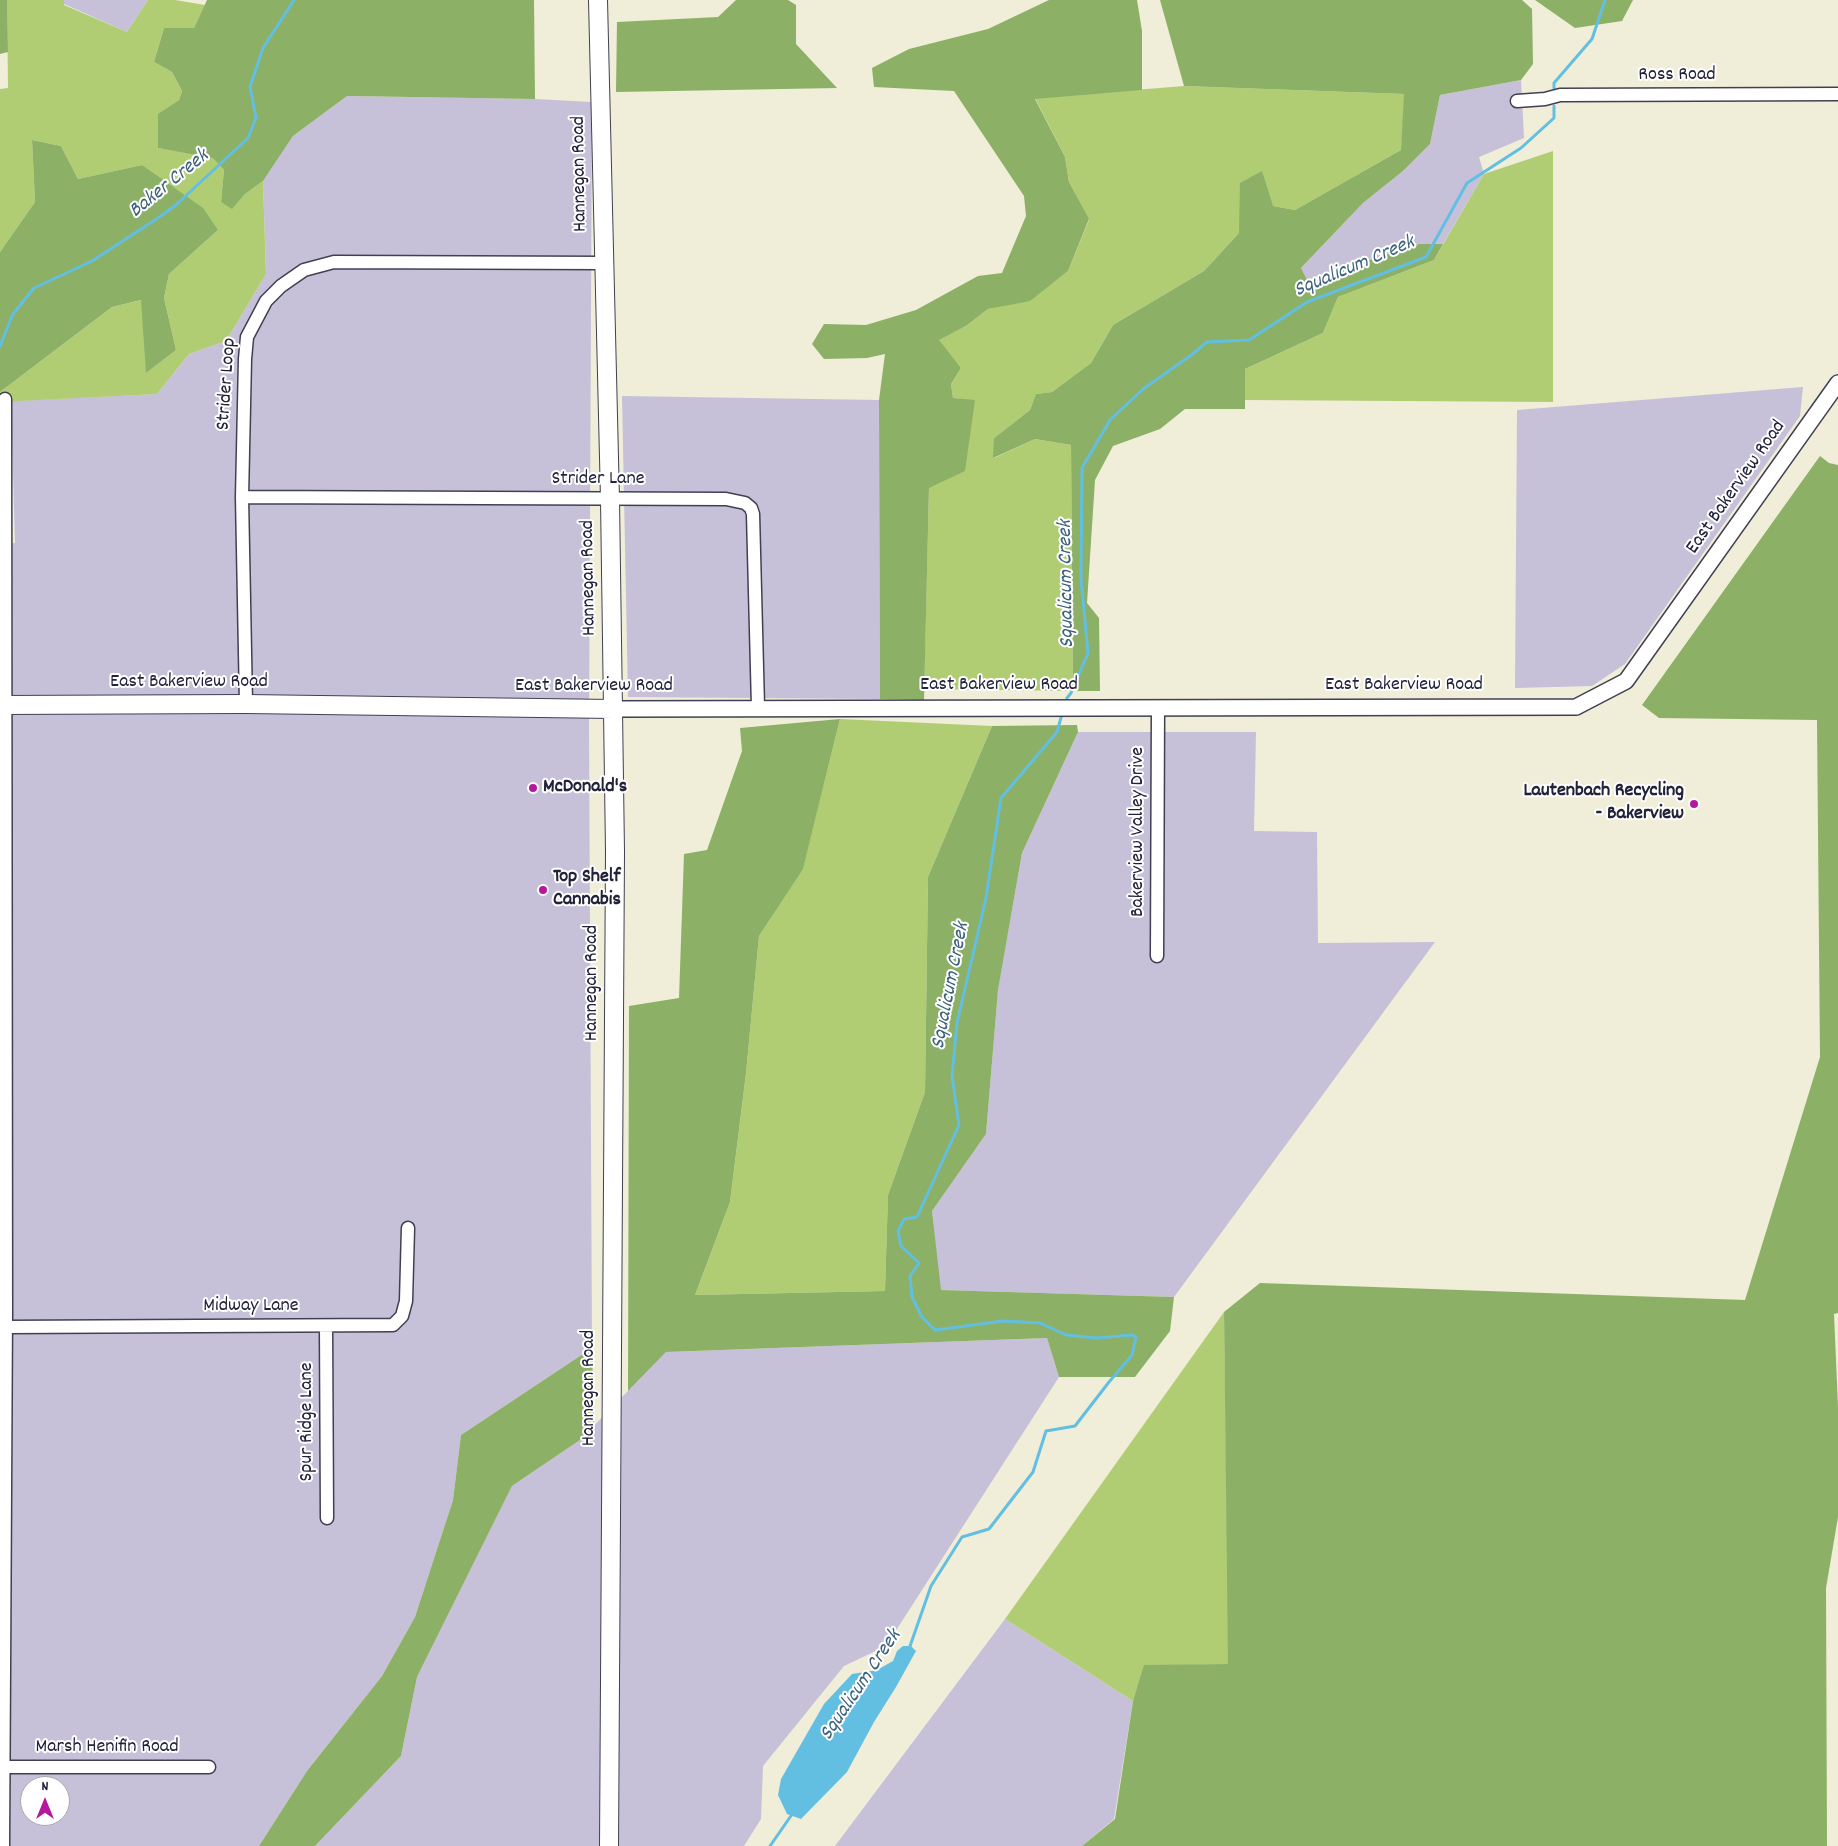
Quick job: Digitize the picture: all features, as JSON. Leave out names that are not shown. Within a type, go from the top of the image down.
[{"type":"main road","name":"Hannegan Road","points":[[598,0],[610,499],[615,917],[609,1846]]},
{"type":"main road","name":"East Bakerview Road","points":[[3,705],[246,704],[613,709]]},
{"type":"street","name":"Ross Road","points":[[1517,101],[1560,96],[1838,94]]},
{"type":"street","name":"Strider Loop","points":[[246,704],[242,498],[245,359],[247,337],[266,301],[281,286],[304,270],[334,262],[605,263]]},
{"type":"street","name":"East Bakerview Road","points":[[613,709],[758,707],[1576,707],[1626,681],[1838,383]]},
{"type":"street","points":[[3,1846],[6,1327],[3,1311],[5,399]]},
{"type":"street","name":"Strider Lane","points":[[242,498],[738,500],[751,508],[753,514],[758,707]]},
{"type":"street","name":"Bakerview Valley Drive","points":[[1157,956],[1158,707]]},
{"type":"street","name":"Midway Lane","points":[[6,1327],[393,1325],[402,1316],[406,1301],[408,1228]]},
{"type":"street","name":"Spur Ridge Lane","points":[[326,1326],[327,1518]]},
{"type":"street","name":"Marsh Henifin Road","points":[[4,1767],[209,1767]]},
{"type":"shaded area","points":[[64,0],[148,0],[127,32],[64,4]]},
{"type":"shaded area","points":[[1521,80],[1524,138],[1479,157],[1484,174],[1443,244],[1419,244],[1306,280],[1301,268],[1363,203],[1403,171],[1430,144],[1440,95]]},
{"type":"shaded area","points":[[347,96],[535,99],[592,102],[589,728],[592,1348],[461,1435],[453,1500],[415,1617],[382,1676],[307,1771],[259,1846],[0,1846],[0,544],[15,543],[11,401],[157,394],[189,354],[226,341],[266,274],[263,181],[293,136]]},
{"type":"shaded area","points":[[1803,387],[1800,416],[1625,664],[1592,686],[1515,688],[1517,410]]},
{"type":"shaded area","points":[[622,396],[879,400],[880,699],[628,697]]},
{"type":"shaded area","points":[[1078,732],[1256,732],[1254,831],[1317,832],[1318,943],[1435,942],[1174,1297],[940,1290],[932,1211],[986,1134],[998,989],[1022,853]]},
{"type":"shaded area","points":[[1047,1338],[1059,1377],[886,1646],[844,1666],[763,1766],[761,1819],[744,1846],[315,1846],[401,1756],[417,1677],[512,1486],[580,1440],[666,1352]]},
{"type":"shaded area","points":[[1005,1619],[1133,1701],[1114,1819],[1082,1846],[835,1846]]},
{"type":"green space","points":[[0,0],[7,0],[8,52],[0,54]]},
{"type":"green space","points":[[7,0],[64,0],[64,5],[127,32],[148,0],[175,0],[205,5],[194,28],[164,28],[154,62],[172,72],[182,91],[179,100],[158,115],[158,148],[213,157],[224,170],[221,202],[232,208],[245,194],[263,181],[266,274],[226,341],[189,354],[157,394],[0,402],[0,392],[112,307],[142,300],[147,372],[176,350],[164,298],[169,274],[218,230],[142,165],[78,179],[61,146],[32,140],[35,202],[0,252],[0,89],[8,88]]},
{"type":"green space","points":[[207,0],[534,0],[535,99],[347,96],[293,136],[263,181],[245,194],[232,209],[221,202],[224,170],[213,158],[158,148],[158,114],[179,100],[182,91],[172,72],[154,62],[164,28],[194,28]]},
{"type":"green space","points":[[736,0],[788,0],[796,5],[796,44],[837,88],[616,92],[617,22],[718,17]]},
{"type":"green space","points":[[1049,0],[1137,0],[1142,31],[1142,90],[1035,99],[1065,157],[1069,182],[1089,219],[1068,271],[1030,301],[988,309],[966,326],[939,340],[961,368],[951,384],[953,398],[975,400],[965,471],[929,488],[924,700],[880,699],[879,400],[885,354],[867,358],[824,359],[812,344],[824,324],[866,325],[916,310],[978,276],[1002,273],[1026,216],[1024,196],[954,91],[874,87],[872,68],[909,49],[988,29]]},
{"type":"green space","points":[[1160,0],[1522,0],[1532,9],[1533,64],[1521,80],[1440,95],[1430,144],[1403,171],[1363,203],[1301,268],[1307,280],[1419,244],[1443,244],[1434,260],[1338,297],[1323,333],[1245,369],[1245,409],[1185,409],[1160,429],[1113,446],[1095,480],[1087,603],[1099,618],[1100,691],[1073,691],[1071,445],[1035,439],[993,458],[994,438],[1030,410],[1036,394],[1052,392],[1091,363],[1113,325],[1204,271],[1239,233],[1240,183],[1262,171],[1273,206],[1295,210],[1401,150],[1404,94],[1184,86]]},
{"type":"green space","points":[[1535,0],[1633,0],[1622,21],[1575,28]]},
{"type":"green space","points":[[1184,86],[1405,94],[1401,150],[1295,210],[1273,206],[1239,233],[1204,271],[1113,325],[1091,363],[1052,392],[1036,394],[1030,410],[994,438],[994,458],[1035,439],[1071,445],[1073,691],[924,689],[929,488],[975,401],[953,398],[951,384],[961,368],[938,340],[966,326],[988,309],[1030,300],[1068,271],[1089,220],[1069,182],[1065,157],[1035,98]]},
{"type":"green space","points":[[32,140],[61,146],[78,179],[142,165],[203,208],[218,230],[169,274],[164,298],[176,350],[146,373],[141,300],[112,307],[0,392],[0,252],[35,202]]},
{"type":"green space","points":[[1553,151],[1553,402],[1245,400],[1245,369],[1323,333],[1338,297],[1434,260],[1484,174]]},
{"type":"green space","points":[[1820,456],[1829,463],[1838,465],[1838,1313],[1834,1314],[1838,1407],[1838,1517],[1826,1588],[1827,1846],[1082,1846],[1115,1819],[1133,1701],[1144,1665],[1228,1664],[1224,1312],[1260,1283],[1745,1300],[1820,1057],[1817,720],[1659,718],[1642,705]]},
{"type":"green space","points":[[840,719],[992,726],[928,877],[925,1092],[888,1195],[885,1291],[695,1295],[730,1202],[746,1073],[759,936],[803,868]]},
{"type":"green space","points":[[840,719],[803,869],[759,936],[746,1073],[730,1202],[695,1295],[885,1291],[888,1195],[925,1092],[928,877],[992,726],[1077,725],[1078,732],[1022,853],[998,990],[986,1134],[932,1211],[941,1290],[1174,1297],[1170,1331],[1135,1377],[1059,1377],[1047,1338],[666,1352],[628,1391],[629,1006],[679,998],[684,854],[707,850],[742,751],[740,728]]},
{"type":"green space","points":[[1224,1312],[1229,1664],[1145,1666],[1133,1701],[1005,1619]]},
{"type":"green space","points":[[592,1348],[594,1425],[580,1440],[512,1486],[417,1677],[401,1756],[315,1846],[259,1846],[307,1771],[382,1676],[415,1617],[453,1500],[461,1435]]},
{"type":"water","points":[[903,1646],[911,1646],[916,1651],[847,1772],[801,1819],[787,1814],[778,1795],[781,1779],[824,1704],[852,1674],[877,1670],[893,1661],[897,1651]]},
{"type":"waterway","name":"Baker Creek","points":[[0,346],[13,314],[34,288],[92,261],[161,216],[177,204],[248,138],[256,118],[250,87],[263,48],[294,0]]},
{"type":"waterway","name":"Squalicum Creek","points":[[1554,88],[1554,83],[1592,39],[1605,0]]},
{"type":"waterway","name":"Squalicum Creek","points":[[1065,703],[1088,653],[1081,579],[1082,468],[1110,420],[1143,389],[1207,342],[1249,340],[1307,302],[1426,257],[1467,183],[1521,148],[1554,118],[1554,106]]},
{"type":"waterway","name":"Squalicum Creek","points":[[909,1649],[931,1586],[962,1537],[989,1529],[1033,1472],[1046,1431],[1075,1426],[1132,1355],[1136,1337],[1132,1335],[1096,1338],[1066,1335],[1040,1323],[1003,1321],[935,1330],[922,1317],[912,1297],[910,1276],[919,1263],[901,1246],[898,1231],[904,1219],[917,1217],[959,1125],[952,1076],[957,1023],[986,898],[1001,798],[1057,732],[1062,714]]},
{"type":"waterway","name":"Squalicum Creek","points":[[770,1846],[793,1813]]},
{"type":"place","name":"McDonald's","points":[[533,788]]},
{"type":"place","name":"Lautenbach Recycling - Bakerview","points":[[1694,804]]},
{"type":"place","name":"Top Shelf Cannabis","points":[[543,890]]}]
